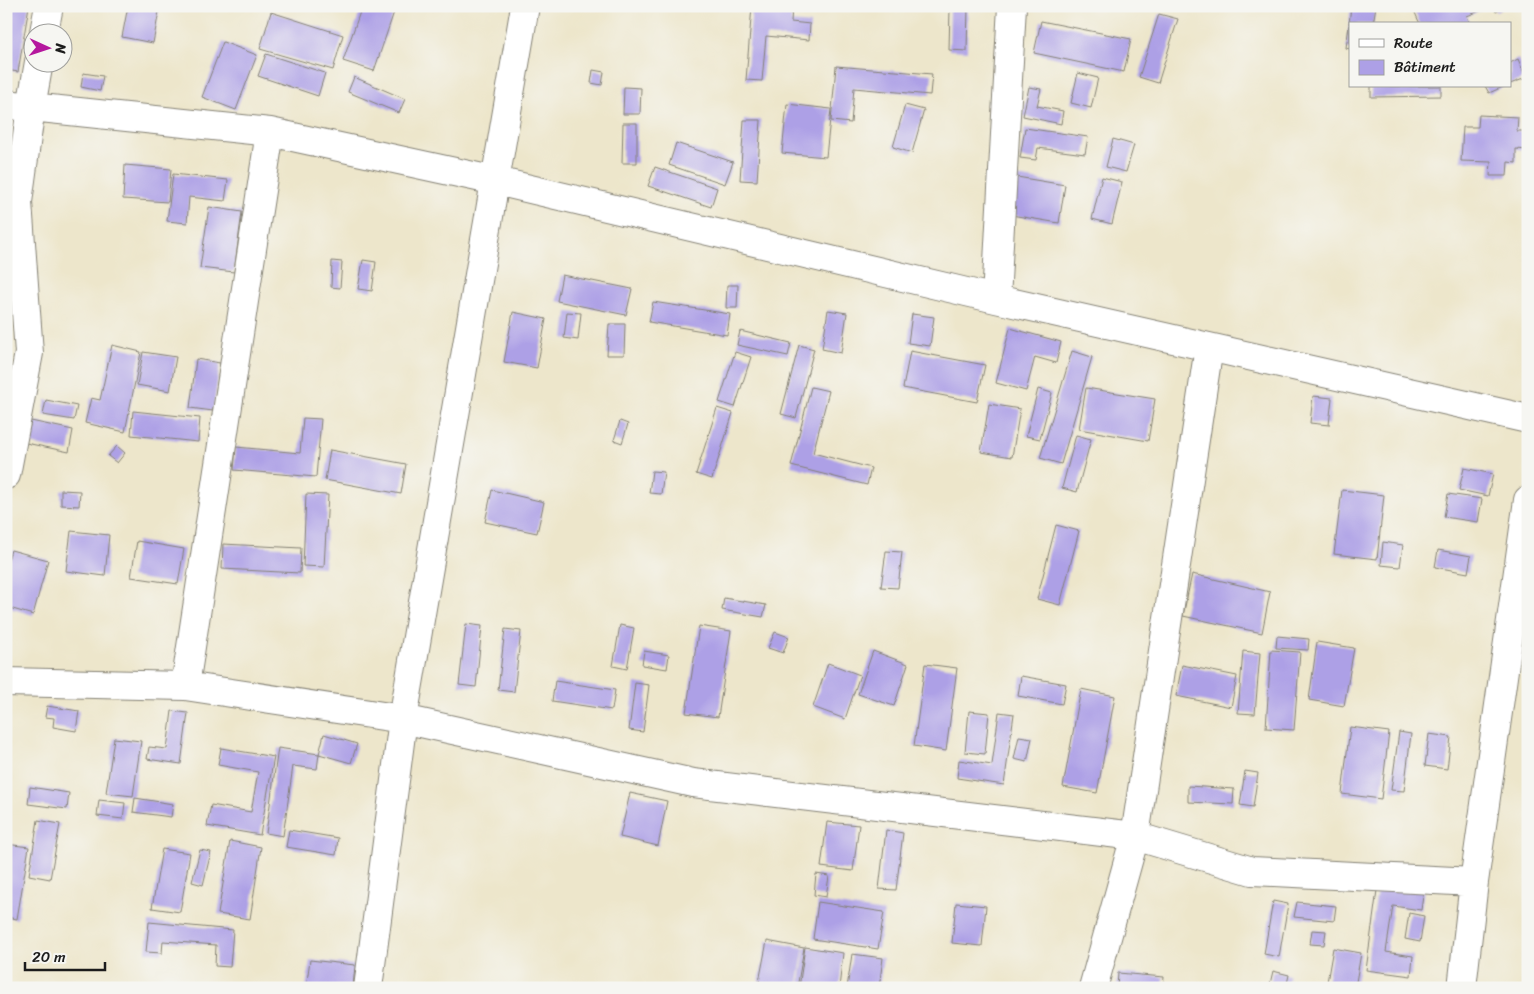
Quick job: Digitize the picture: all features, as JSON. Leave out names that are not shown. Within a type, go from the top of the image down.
[{"type":"street","points":[[46,22],[48,6]]},
{"type":"street","points":[[368,988],[403,719],[526,6]]},
{"type":"street","points":[[996,299],[1012,6]]},
{"type":"street","points":[[6,475],[29,353],[18,202],[19,105],[34,72]]},
{"type":"street","points":[[19,105],[270,132],[496,181],[996,299],[1528,419]]},
{"type":"street","points":[[185,686],[270,132]]},
{"type":"street","points":[[1092,988],[1135,836],[1209,347]]},
{"type":"street","points":[[1462,988],[1474,882],[1528,500]]},
{"type":"street","points":[[6,682],[185,686],[403,719],[692,783],[1135,836],[1252,871],[1474,882]]},
{"type":"building","points":[[9,6],[29,6],[26,22],[22,22],[22,48],[18,72],[6,70],[6,26]]},
{"type":"building","points":[[128,6],[160,6],[153,43],[122,37]]},
{"type":"building","points":[[362,6],[396,6],[374,71],[343,61]]},
{"type":"building","points":[[752,6],[792,6],[791,22],[810,24],[809,40],[766,36],[762,81],[746,80]]},
{"type":"building","points":[[964,6],[968,6],[967,51],[949,50],[950,8],[964,8]]},
{"type":"building","points":[[1351,6],[1376,6],[1373,22],[1349,22]]},
{"type":"building","points":[[1412,6],[1486,6],[1487,8],[1467,16],[1469,22],[1419,22]]},
{"type":"building","points":[[1493,6],[1507,6],[1496,12]]},
{"type":"building","points":[[271,12],[343,35],[333,70],[260,49]]},
{"type":"building","points":[[1159,14],[1178,19],[1158,83],[1139,77]]},
{"type":"building","points":[[1041,21],[1131,39],[1124,72],[1034,53]]},
{"type":"building","points":[[1349,25],[1349,49],[1346,48]]},
{"type":"building","points":[[223,42],[257,55],[236,110],[202,97]]},
{"type":"building","points":[[266,54],[325,73],[318,96],[258,76]]},
{"type":"building","points":[[1518,59],[1526,78],[1512,83],[1512,62]]},
{"type":"building","points":[[836,66],[932,74],[930,95],[854,88],[851,123],[831,121]]},
{"type":"building","points":[[593,70],[604,72],[602,85],[591,83]]},
{"type":"building","points":[[83,73],[103,76],[100,91],[81,87]]},
{"type":"building","points":[[1078,73],[1098,78],[1091,108],[1071,103]]},
{"type":"building","points":[[354,77],[405,99],[399,113],[348,92]]},
{"type":"building","points":[[624,87],[641,88],[640,114],[623,114]]},
{"type":"building","points":[[1029,87],[1041,89],[1037,106],[1063,111],[1061,124],[1023,116]]},
{"type":"building","points":[[1371,88],[1441,88],[1441,96],[1371,97]]},
{"type":"building","points":[[1486,88],[1500,88],[1489,93]]},
{"type":"building","points":[[787,104],[831,109],[826,157],[782,153]]},
{"type":"building","points":[[905,105],[924,110],[912,153],[893,147]]},
{"type":"building","points":[[1479,115],[1518,117],[1517,131],[1528,131],[1528,150],[1516,149],[1516,163],[1508,162],[1507,176],[1490,176],[1491,162],[1461,161],[1463,127],[1478,127]]},
{"type":"building","points":[[744,120],[761,120],[757,181],[740,180]]},
{"type":"building","points":[[623,123],[637,123],[637,163],[622,163]]},
{"type":"building","points":[[1025,128],[1088,137],[1085,154],[1038,148],[1036,160],[1020,158]]},
{"type":"building","points":[[1113,139],[1134,145],[1126,172],[1106,167]]},
{"type":"building","points":[[676,143],[733,162],[725,184],[669,165]]},
{"type":"building","points":[[125,165],[171,169],[168,202],[123,199]]},
{"type":"building","points":[[655,167],[717,188],[711,207],[648,186]]},
{"type":"building","points":[[173,174],[228,180],[225,201],[189,197],[187,223],[167,221]]},
{"type":"building","points":[[1017,177],[1065,185],[1059,223],[1011,215]]},
{"type":"building","points":[[1102,177],[1122,182],[1112,224],[1092,219]]},
{"type":"building","points":[[209,207],[242,212],[234,272],[200,268]]},
{"type":"building","points":[[363,260],[376,262],[372,291],[358,289]]},
{"type":"building","points":[[332,261],[342,262],[340,288],[331,287]]},
{"type":"building","points":[[562,275],[632,289],[626,315],[557,301]]},
{"type":"building","points":[[727,285],[738,285],[737,308],[726,308]]},
{"type":"building","points":[[653,302],[730,314],[727,335],[649,322]]},
{"type":"building","points":[[828,310],[847,313],[841,353],[822,349]]},
{"type":"building","points":[[513,312],[546,319],[537,368],[504,362]]},
{"type":"building","points":[[567,312],[581,313],[578,340],[564,338]]},
{"type":"building","points":[[912,314],[934,317],[930,346],[908,343]]},
{"type":"building","points":[[609,324],[625,324],[624,355],[607,355]]},
{"type":"building","points":[[1010,328],[1061,342],[1056,363],[1035,357],[1026,391],[996,383]]},
{"type":"building","points":[[740,331],[791,343],[788,356],[737,345]]},
{"type":"building","points":[[112,345],[141,352],[125,432],[85,423],[91,398],[100,400]]},
{"type":"building","points":[[799,345],[814,349],[796,418],[781,414]]},
{"type":"building","points":[[910,351],[985,365],[977,402],[903,388]]},
{"type":"building","points":[[1072,351],[1092,357],[1061,464],[1040,458]]},
{"type":"building","points":[[143,352],[176,357],[170,391],[137,385]]},
{"type":"building","points":[[735,352],[751,357],[735,407],[719,402]]},
{"type":"building","points":[[196,359],[220,363],[213,411],[190,408]]},
{"type":"building","points":[[811,387],[829,391],[813,453],[871,468],[867,485],[791,466]]},
{"type":"building","points":[[1086,388],[1155,399],[1148,441],[1079,429]]},
{"type":"building","points":[[1038,389],[1052,393],[1040,439],[1026,436]]},
{"type":"building","points":[[1313,396],[1332,398],[1329,425],[1310,423]]},
{"type":"building","points":[[46,400],[77,406],[74,420],[43,415]]},
{"type":"building","points":[[989,404],[1020,409],[1012,457],[981,452]]},
{"type":"building","points":[[717,408],[733,413],[712,479],[696,474]]},
{"type":"building","points":[[133,411],[200,418],[198,442],[131,435]]},
{"type":"building","points":[[303,418],[321,419],[316,477],[234,470],[236,447],[300,453]]},
{"type":"building","points":[[31,421],[73,430],[69,452],[26,443]]},
{"type":"building","points":[[620,421],[628,424],[622,443],[614,440]]},
{"type":"building","points":[[1076,435],[1091,439],[1077,492],[1062,488]]},
{"type":"building","points":[[117,446],[125,453],[117,463],[108,456]]},
{"type":"building","points":[[330,450],[406,464],[401,494],[325,480]]},
{"type":"building","points":[[1464,468],[1493,474],[1488,496],[1459,490]]},
{"type":"building","points":[[652,471],[664,472],[661,494],[649,493]]},
{"type":"building","points":[[61,490],[80,491],[79,506],[61,505]]},
{"type":"building","points":[[492,490],[544,502],[537,533],[485,522]]},
{"type":"building","points":[[1342,490],[1384,495],[1377,559],[1334,554]]},
{"type":"building","points":[[306,494],[328,495],[324,567],[303,566]]},
{"type":"building","points":[[1448,494],[1482,499],[1478,522],[1444,517]]},
{"type":"building","points":[[1056,525],[1079,531],[1060,605],[1037,599]]},
{"type":"building","points":[[71,531],[109,535],[105,576],[66,571]]},
{"type":"building","points":[[137,541],[184,549],[178,584],[131,577]]},
{"type":"building","points":[[1383,542],[1403,545],[1400,567],[1381,565]]},
{"type":"building","points":[[223,544],[301,548],[300,573],[222,569]]},
{"type":"building","points":[[11,550],[48,560],[33,615],[6,607],[6,566]]},
{"type":"building","points":[[1438,550],[1471,556],[1468,573],[1435,567]]},
{"type":"building","points":[[886,551],[902,552],[898,588],[881,587]]},
{"type":"building","points":[[1192,574],[1270,592],[1262,633],[1183,616]]},
{"type":"building","points":[[724,598],[766,605],[763,617],[722,610]]},
{"type":"building","points":[[466,624],[482,626],[476,687],[459,685]]},
{"type":"building","points":[[620,625],[634,628],[627,669],[613,666]]},
{"type":"building","points":[[699,626],[731,631],[718,717],[686,713]]},
{"type":"building","points":[[505,629],[521,631],[514,692],[498,690]]},
{"type":"building","points":[[775,632],[789,637],[783,653],[768,648]]},
{"type":"building","points":[[1277,636],[1309,639],[1308,650],[1276,648]]},
{"type":"building","points":[[1317,642],[1354,648],[1344,706],[1309,700]]},
{"type":"building","points":[[1271,650],[1300,652],[1294,730],[1266,728]]},
{"type":"building","points":[[644,651],[669,655],[667,669],[642,665]]},
{"type":"building","points":[[873,651],[908,664],[894,706],[858,694]]},
{"type":"building","points":[[1243,651],[1260,653],[1255,714],[1238,713]]},
{"type":"building","points":[[828,663],[860,675],[845,719],[813,707]]},
{"type":"building","points":[[925,664],[957,668],[946,751],[914,746]]},
{"type":"building","points":[[1182,665],[1237,676],[1231,707],[1176,696]]},
{"type":"building","points":[[1021,676],[1066,684],[1062,704],[1018,696]]},
{"type":"building","points":[[555,681],[615,690],[612,710],[552,701]]},
{"type":"building","points":[[635,683],[649,685],[643,732],[629,730]]},
{"type":"building","points":[[1081,689],[1115,696],[1097,793],[1063,787]]},
{"type":"building","points":[[47,706],[79,711],[76,731],[53,727],[54,718],[45,717]]},
{"type":"building","points":[[172,711],[188,713],[181,764],[147,759],[149,747],[167,749]]},
{"type":"building","points":[[969,711],[989,713],[985,754],[965,752]]},
{"type":"building","points":[[999,712],[1014,714],[1004,785],[957,778],[959,760],[992,765]]},
{"type":"building","points":[[1350,727],[1389,732],[1381,799],[1342,794]]},
{"type":"building","points":[[1399,732],[1411,734],[1404,791],[1391,790]]},
{"type":"building","points":[[324,734],[357,744],[351,763],[319,754]]},
{"type":"building","points":[[1429,734],[1451,737],[1447,769],[1425,766]]},
{"type":"building","points":[[1019,736],[1032,738],[1027,762],[1014,759]]},
{"type":"building","points":[[114,738],[141,741],[133,796],[106,793]]},
{"type":"building","points":[[221,748],[274,757],[260,835],[207,826],[211,805],[251,812],[258,772],[218,765]]},
{"type":"building","points":[[278,748],[319,754],[317,769],[293,766],[283,836],[266,833]]},
{"type":"building","points":[[1245,771],[1258,773],[1253,807],[1240,805]]},
{"type":"building","points":[[1188,786],[1234,789],[1233,804],[1188,802]]},
{"type":"building","points":[[30,787],[69,793],[67,809],[28,804]]},
{"type":"building","points":[[630,793],[667,801],[658,846],[620,837]]},
{"type":"building","points":[[135,798],[173,804],[171,817],[133,812]]},
{"type":"building","points":[[99,800],[125,803],[123,819],[97,816]]},
{"type":"building","points":[[38,820],[60,824],[50,879],[29,875]]},
{"type":"building","points":[[827,822],[859,825],[853,871],[821,867]]},
{"type":"building","points":[[289,830],[338,838],[336,855],[286,847]]},
{"type":"building","points":[[886,830],[903,833],[896,890],[879,889]]},
{"type":"building","points":[[230,841],[261,847],[250,919],[218,914]]},
{"type":"building","points":[[6,844],[29,847],[17,919],[6,917]]},
{"type":"building","points":[[162,849],[190,853],[180,912],[152,908]]},
{"type":"building","points":[[200,850],[211,852],[203,885],[192,882]]},
{"type":"building","points":[[816,874],[829,876],[826,897],[814,895]]},
{"type":"building","points":[[1378,883],[1424,889],[1421,910],[1393,906],[1386,952],[1413,956],[1411,976],[1366,970]]},
{"type":"building","points":[[1273,901],[1288,904],[1279,957],[1264,954]]},
{"type":"building","points":[[818,902],[884,912],[878,949],[813,939]]},
{"type":"building","points":[[1297,902],[1336,906],[1334,921],[1294,917]]},
{"type":"building","points":[[956,903],[986,906],[982,946],[952,943]]},
{"type":"building","points":[[1409,913],[1424,916],[1420,942],[1405,939]]},
{"type":"building","points":[[149,922],[233,930],[230,967],[215,966],[216,945],[163,941],[162,953],[146,952]]},
{"type":"building","points":[[1312,930],[1326,931],[1324,945],[1310,944]]},
{"type":"building","points":[[767,941],[804,948],[797,988],[758,987]]},
{"type":"building","points":[[805,947],[843,953],[839,988],[799,988]]},
{"type":"building","points":[[1333,948],[1361,953],[1355,988],[1326,988]]},
{"type":"building","points":[[852,954],[883,958],[879,988],[847,988]]},
{"type":"building","points":[[310,960],[355,965],[353,988],[306,988]]},
{"type":"building","points":[[1273,971],[1289,975],[1286,988],[1269,988]]},
{"type":"building","points":[[1118,973],[1164,977],[1163,988],[1117,988]]}]
